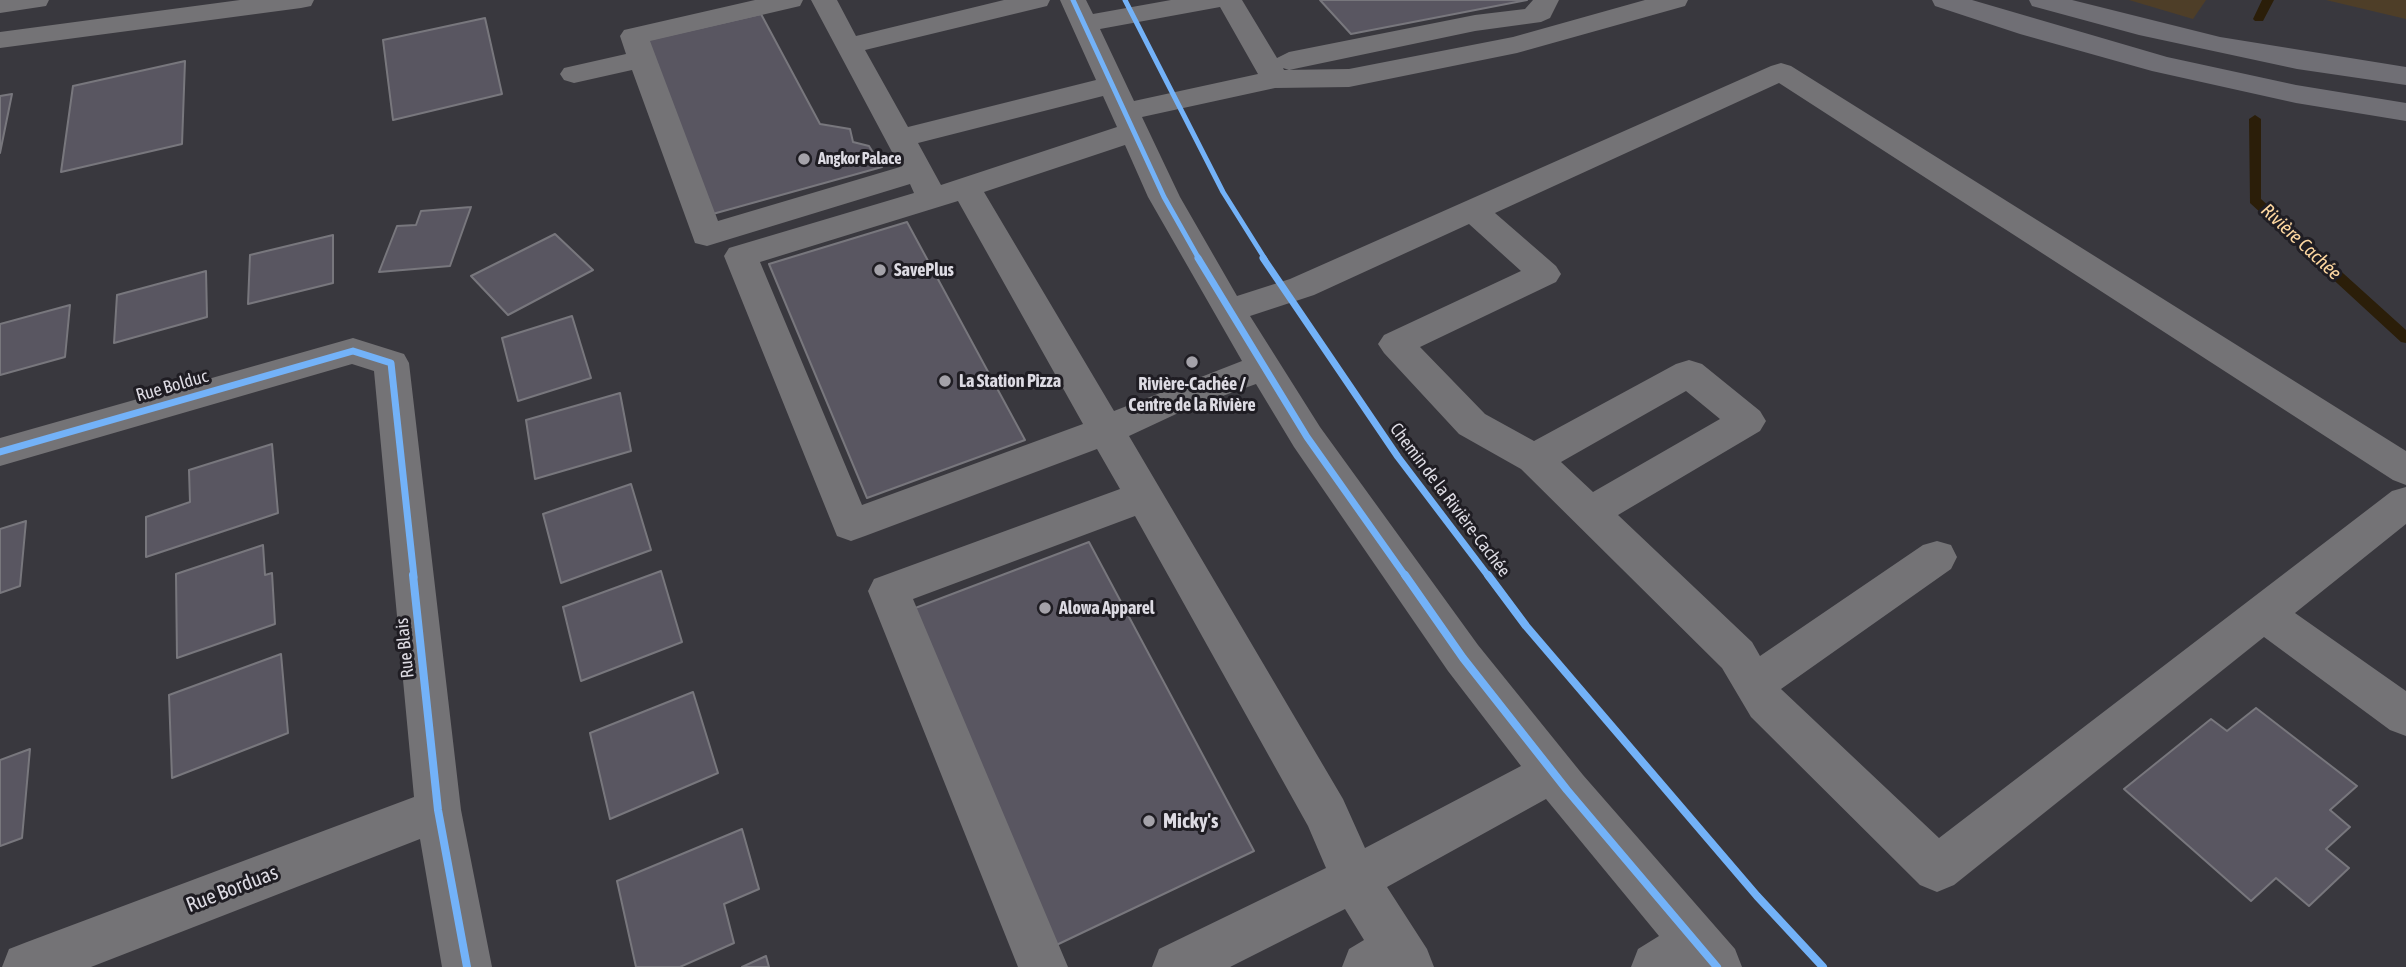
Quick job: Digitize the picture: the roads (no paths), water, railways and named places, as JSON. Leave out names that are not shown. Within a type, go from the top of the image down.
[{"type":"highway","points":[[1945,0],[2029,28],[2162,65],[2296,94],[2406,112]]},
{"type":"highway","points":[[2042,0],[2140,27],[2220,45],[2406,76]]},
{"type":"street","points":[[0,5],[36,0]]},
{"type":"street","points":[[0,40],[301,0]]},
{"type":"street","points":[[790,0],[634,36],[707,235],[939,185]]},
{"type":"street","points":[[824,0],[899,139],[939,185],[1106,431],[1326,814],[1391,961]]},
{"type":"street","points":[[848,46],[1037,0]]},
{"type":"street","points":[[1215,0],[1079,12],[1170,207],[1263,367],[1409,584],[1553,772],[1689,958]]},
{"type":"street","points":[[1229,0],[1270,72]]},
{"type":"street","points":[[899,139],[1123,110],[1475,23],[1531,16],[1544,9],[1546,0]]},
{"type":"street","points":[[1270,72],[1349,78],[1517,45],[1675,0]]},
{"type":"street","points":[[574,74],[642,59]]},
{"type":"street","points":[[1229,311],[1303,287],[1781,72],[2406,470]]},
{"type":"street","points":[[1123,110],[939,185],[741,256],[851,525],[1106,431],[1176,399],[1263,367]]},
{"type":"street","points":[[1473,210],[1544,274],[1396,344],[1472,424],[1534,458],[1737,655],[1766,703],[1937,869],[2406,502]]},
{"type":"street","name":"Rue Bolduc","points":[[0,452],[354,351]]},
{"type":"street","name":"Rue Blais","points":[[354,351],[391,363],[438,810],[467,967]]},
{"type":"street","points":[[1534,458],[1689,373],[1746,421],[1590,513]]},
{"type":"street","points":[[1043,967],[889,592],[1144,496]]},
{"type":"street","points":[[1755,684],[1937,558]]},
{"type":"street","points":[[2264,614],[2406,716]]},
{"type":"street","points":[[1177,967],[1354,879],[1553,772]]},
{"type":"street","name":"Rue Borduas","points":[[27,967],[438,810]]},
{"type":"waterway","name":"Rivière Cachée","points":[[2259,19],[2268,0]]},
{"type":"waterway","name":"Rivière Cachée","points":[[2255,119],[2255,200],[2406,338]]},
{"type":"place","name":"Angkor Palace","points":[[804,159]]},
{"type":"place","name":"SavePlus","points":[[880,270]]},
{"type":"place","name":"Rivière-Cachée / Centre de la Rivière","points":[[1192,362]]},
{"type":"place","name":"La Station Pizza","points":[[945,381]]},
{"type":"place","name":"Alowa Apparel","points":[[1045,608]]},
{"type":"place","name":"Micky's","points":[[1149,821]]}]
